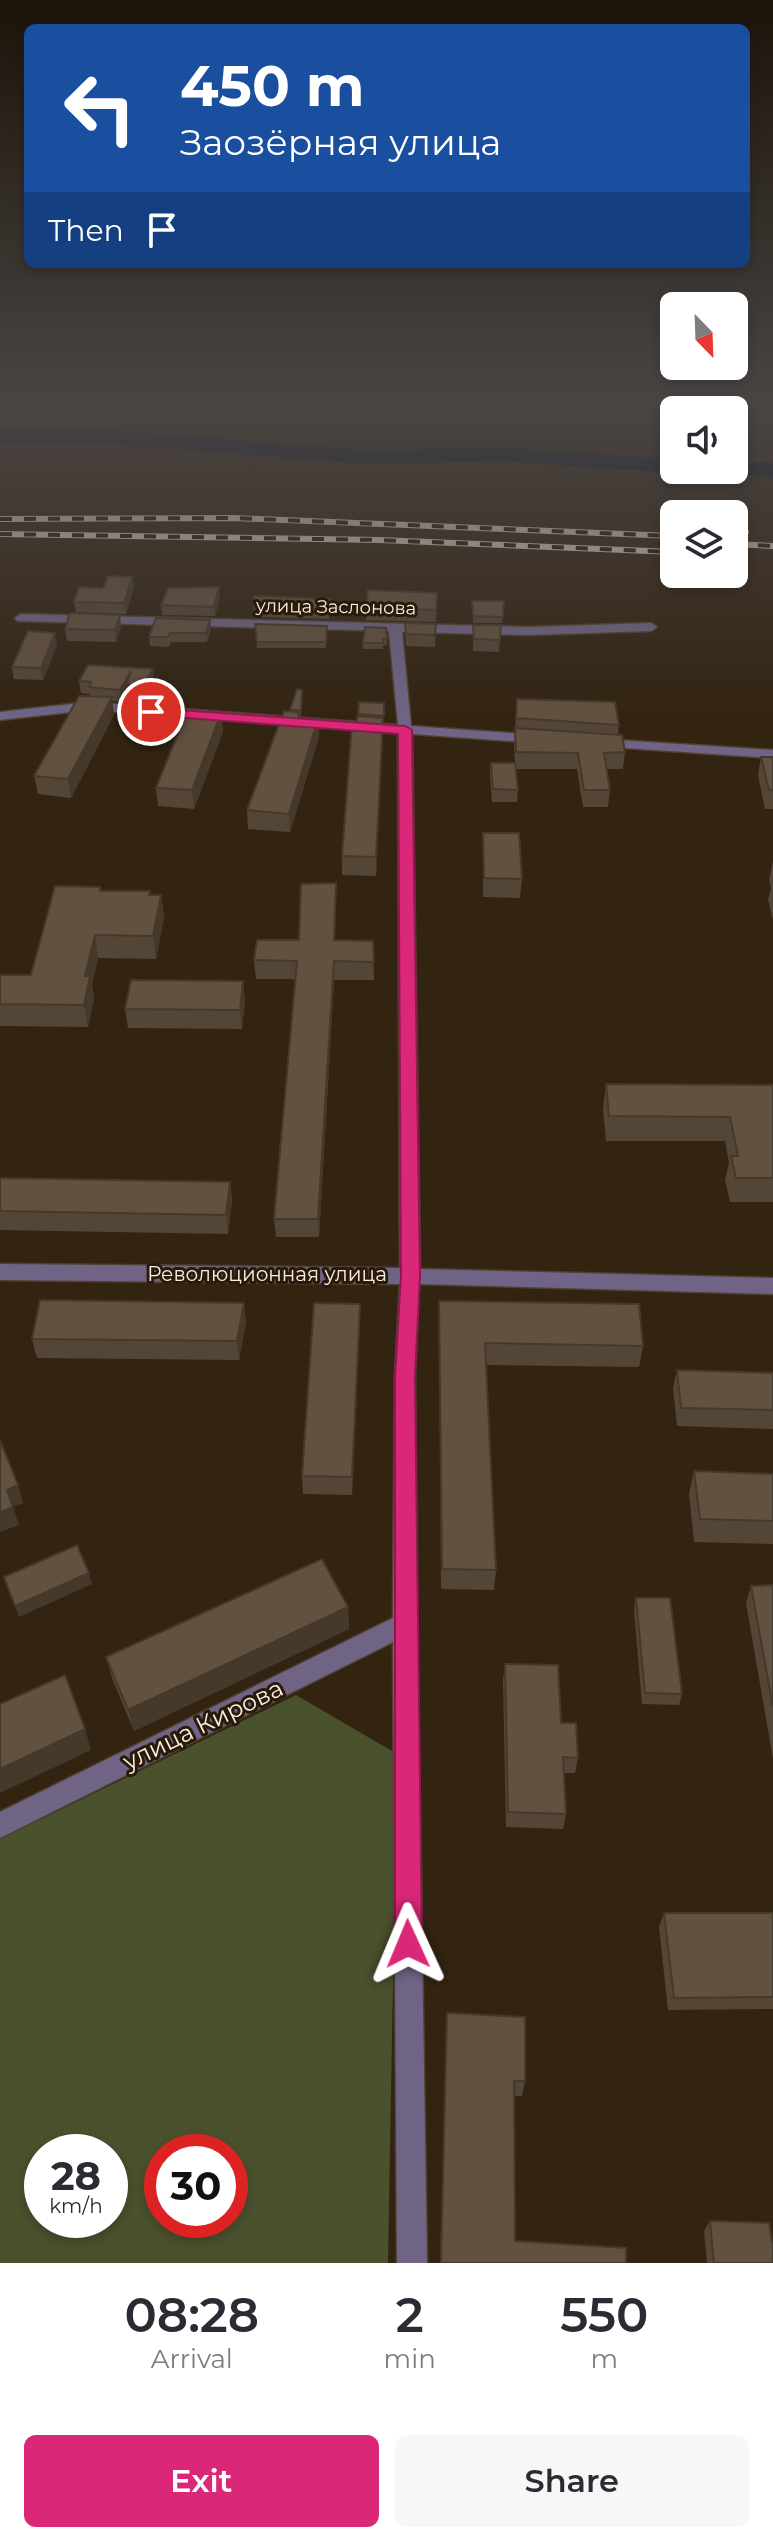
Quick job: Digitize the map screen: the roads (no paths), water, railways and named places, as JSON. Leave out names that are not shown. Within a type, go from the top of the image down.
[{"type":"street","name":"улица Заслонова","points":[[21,618],[529,631],[651,627]]},
{"type":"street","points":[[395,626],[405,730],[410,1276],[405,1376],[405,1624],[412,2263]]},
{"type":"street","points":[[0,716],[89,706],[558,740]]},
{"type":"street","points":[[589,742],[773,754]]},
{"type":"street","name":"Революционная улица","points":[[0,1272],[410,1276],[773,1286]]},
{"type":"street","name":"улица Кирова","points":[[0,1825],[405,1624]]},
{"type":"railway","points":[[0,519],[234,518],[660,535]]},
{"type":"railway","points":[[0,534],[380,540],[660,551]]},
{"type":"railway","points":[[748,545],[773,546]]}]
